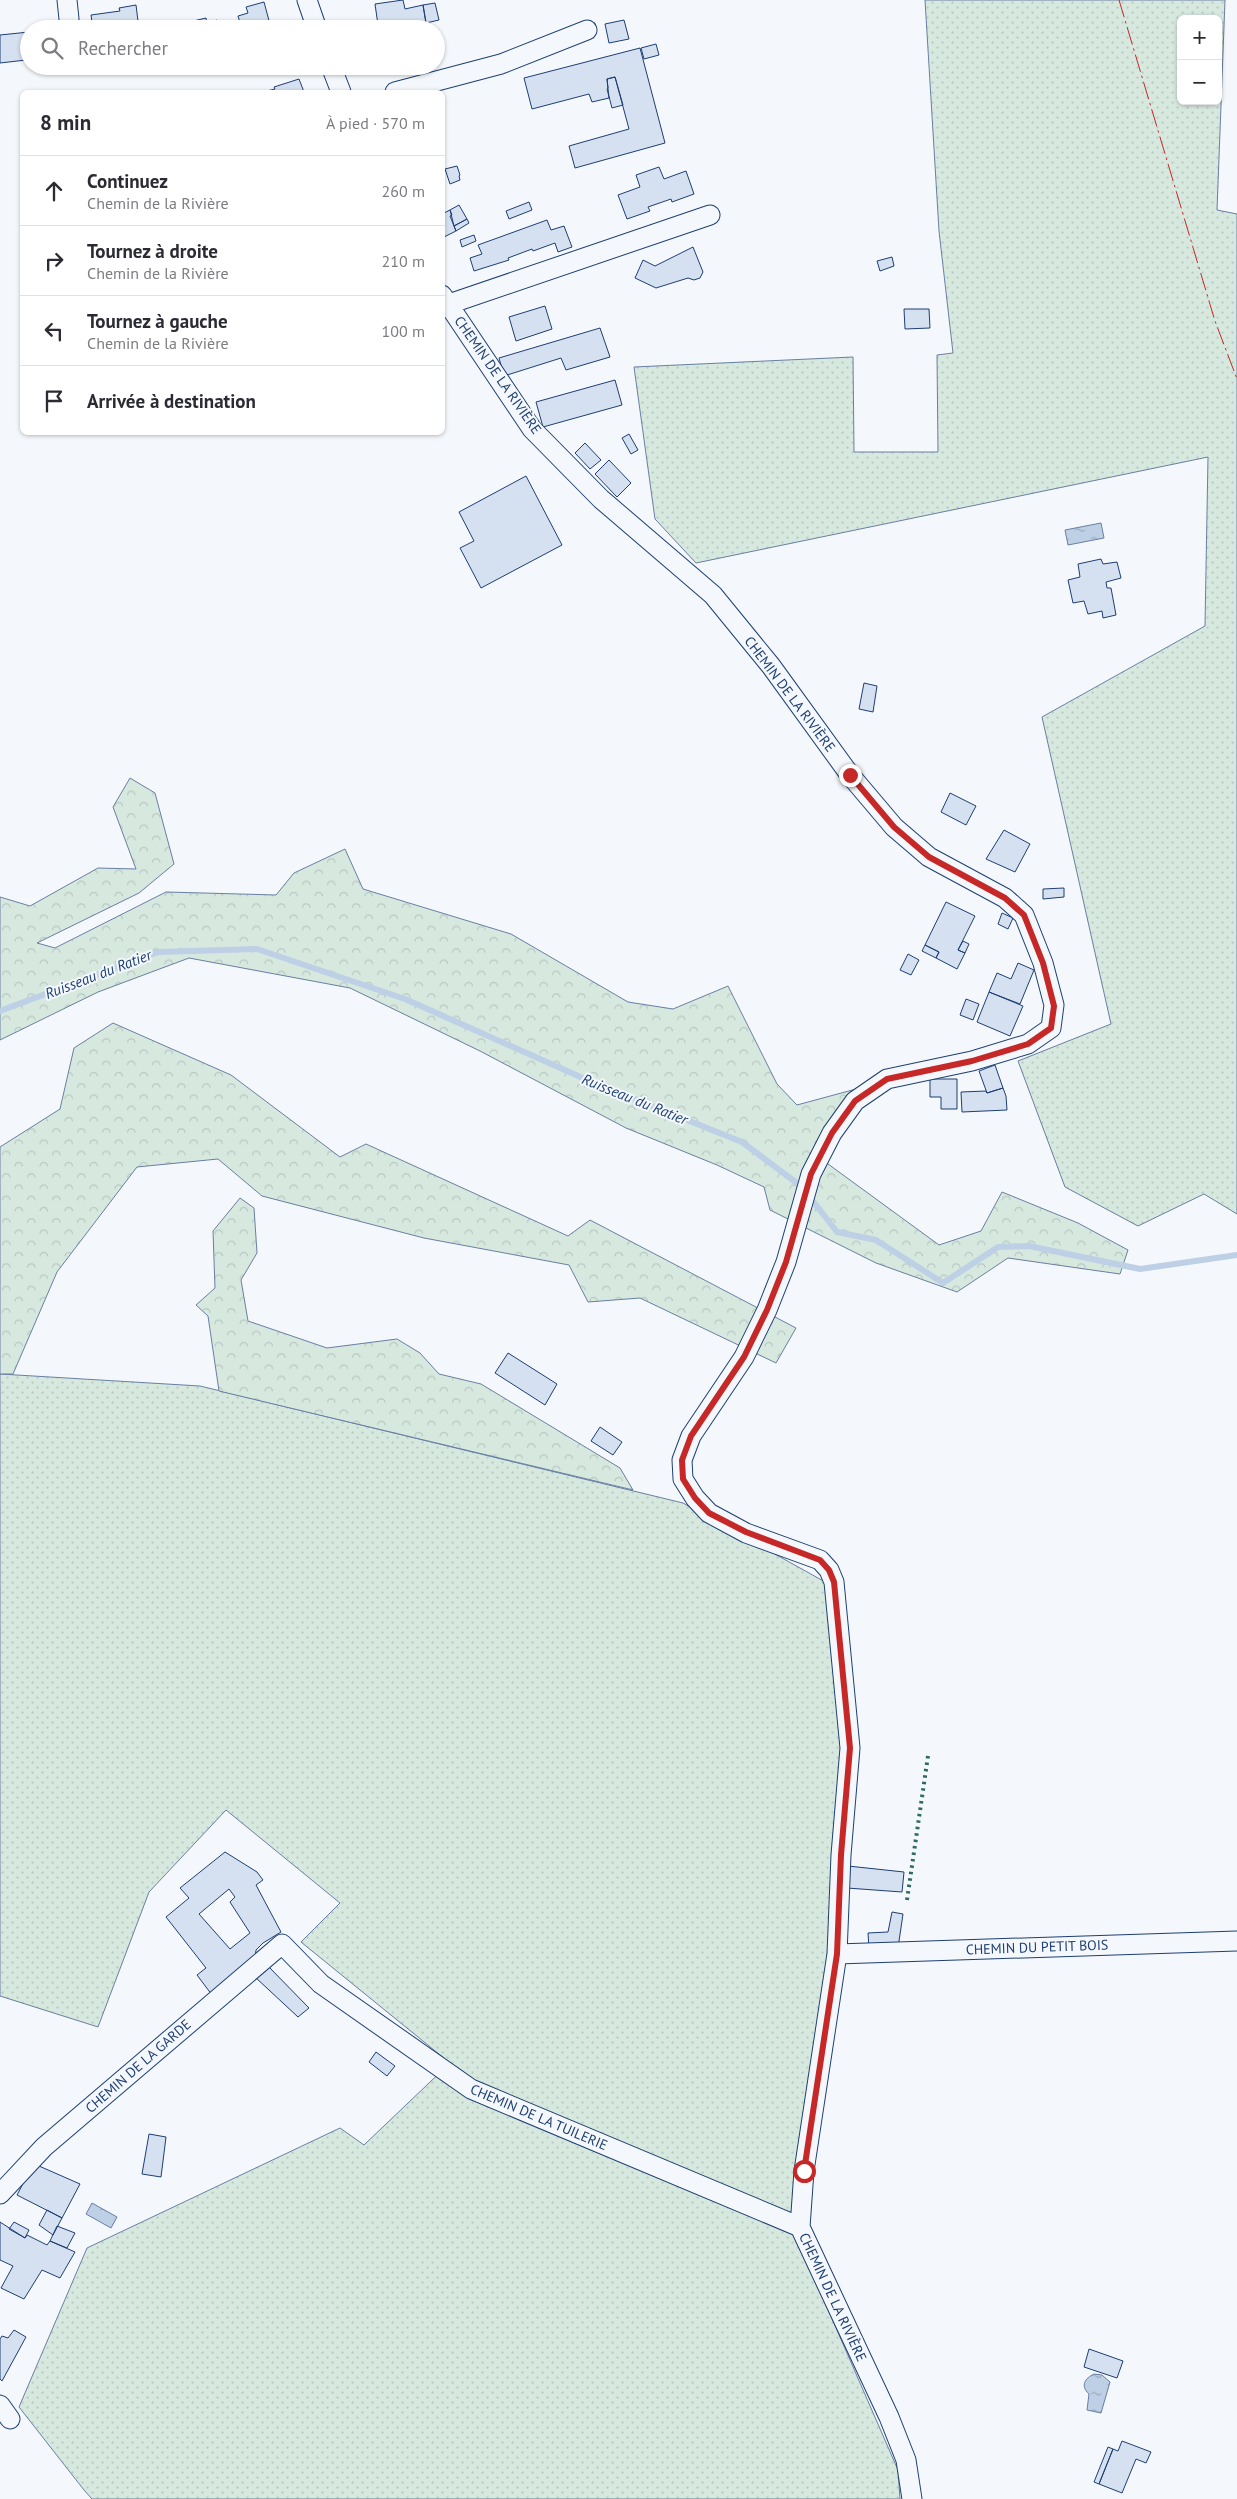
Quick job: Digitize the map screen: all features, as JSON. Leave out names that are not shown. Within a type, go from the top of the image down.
[{"type":"street","points":[[67,0],[69,19]]},
{"type":"street","points":[[307,0],[314,20]]},
{"type":"street","points":[[402,90],[500,64],[586,30]]},
{"type":"street","points":[[335,75],[341,90]]},
{"type":"street","points":[[446,299],[710,215]]},
{"type":"street","name":"CHEMIN DE LA RIVIÈRE","points":[[446,299],[482,357],[532,429],[601,499],[712,595],[771,666],[850,775],[894,827],[929,857],[1005,898],[1024,915],[1043,963],[1054,1006],[1051,1028],[1028,1044],[972,1061],[887,1079],[855,1101],[832,1133],[811,1174],[786,1262],[767,1310],[744,1357],[691,1436],[682,1460],[683,1479],[695,1498],[709,1513],[746,1532],[820,1560],[829,1570],[834,1582],[850,1748],[841,1855],[837,1954],[804,2171],[800,2227],[889,2417],[906,2460],[912,2499]]},
{"type":"street","name":"CHEMIN DU PETIT BOIS","points":[[837,1954],[1237,1942]]},
{"type":"street","name":"CHEMIN DE LA GARDE","points":[[0,2194],[44,2147],[282,1944]]},
{"type":"street","name":"CHEMIN DE LA TUILERIE","points":[[282,1944],[321,1984],[471,2089],[800,2227]]},
{"type":"green space","points":[[925,0],[1225,0],[1222,79],[1222,15],[1177,15],[1177,105],[1221,105],[1217,210],[1237,214],[1237,1214],[1204,1194],[1138,1226],[1065,1187],[1018,1061],[1111,1024],[1042,717],[1205,626],[1208,457],[696,563],[655,519],[634,367],[853,357],[854,452],[938,452],[937,355],[953,353],[939,231]]},
{"type":"green space","points":[[130,778],[155,793],[174,864],[139,893],[37,943],[55,948],[166,892],[276,895],[294,873],[345,849],[363,889],[511,934],[628,1002],[673,1009],[728,986],[777,1084],[797,1105],[856,1089],[813,1153],[939,1245],[981,1231],[1002,1192],[1078,1223],[1128,1250],[1120,1274],[1008,1258],[957,1292],[876,1263],[770,1210],[764,1187],[717,1165],[626,1128],[480,1051],[350,988],[189,958],[98,992],[0,1040],[0,897],[30,906],[98,868],[136,869],[113,807]]},
{"type":"green space","points":[[113,1023],[231,1075],[340,1157],[366,1144],[568,1236],[590,1220],[796,1328],[776,1363],[640,1298],[588,1302],[569,1265],[424,1238],[262,1196],[218,1159],[137,1167],[57,1272],[13,1374],[0,1374],[0,1147],[60,1109],[74,1048]]},
{"type":"green space","points":[[240,1198],[254,1208],[257,1253],[241,1280],[248,1321],[327,1348],[397,1339],[420,1353],[439,1374],[481,1384],[620,1468],[633,1490],[219,1391],[208,1316],[196,1305],[215,1288],[213,1231]]},
{"type":"green space","points":[[0,1374],[200,1386],[683,1503],[827,1583],[844,1747],[827,1956],[792,2227],[898,2470],[900,2499],[92,2499],[84,2490],[19,2407],[87,2248],[340,2128],[364,2145],[450,2063],[301,1942],[340,1903],[226,1810],[149,1892],[98,2027],[0,1996]]},
{"type":"water","points":[[1101,523],[1104,538],[1068,545],[1065,530]]},
{"type":"water","points":[[92,2203],[117,2217],[111,2228],[86,2214]]},
{"type":"water","points":[[1094,2374],[1102,2375],[1110,2382],[1101,2413],[1087,2410],[1089,2394],[1084,2385],[1088,2378]]},
{"type":"building","points":[[403,0],[405,9],[423,5],[426,20],[377,20],[375,4]]},
{"type":"building","points":[[264,2],[269,20],[239,20],[238,16],[248,13],[246,7]]},
{"type":"building","points":[[435,3],[439,20],[426,20],[423,5]]},
{"type":"building","points":[[136,5],[138,20],[92,20],[91,15],[120,11],[119,8]]},
{"type":"building","points":[[624,20],[629,39],[609,43],[605,24]]},
{"type":"building","points":[[20,33],[20,61],[0,63],[0,35]]},
{"type":"building","points":[[656,44],[659,55],[644,59],[641,48]]},
{"type":"building","points":[[640,48],[665,143],[575,168],[569,146],[629,129],[615,77],[607,79],[609,98],[592,102],[589,94],[532,109],[524,78]]},
{"type":"building","points":[[615,77],[623,105],[612,108],[607,89],[607,79]]},
{"type":"building","points":[[299,79],[303,90],[271,90],[275,89],[274,87]]},
{"type":"building","points":[[457,166],[460,180],[450,184],[445,169]]},
{"type":"building","points":[[659,167],[664,179],[686,171],[694,194],[672,202],[671,199],[648,207],[650,211],[627,219],[618,195],[640,187],[636,175]]},
{"type":"building","points":[[529,202],[532,210],[509,219],[506,211]]},
{"type":"building","points":[[459,205],[467,219],[454,226],[450,210]]},
{"type":"building","points":[[450,210],[452,215],[450,216],[456,231],[445,236],[445,212]]},
{"type":"building","points":[[467,219],[469,223],[456,231],[454,226]]},
{"type":"building","points":[[547,220],[551,230],[564,226],[572,247],[558,252],[555,243],[533,251],[532,249],[508,258],[509,260],[474,271],[470,258],[482,254],[478,245]]},
{"type":"building","points":[[474,235],[476,241],[462,247],[460,240]]},
{"type":"building","points":[[693,247],[703,272],[700,278],[694,280],[688,278],[656,288],[635,278],[643,260],[655,266]]},
{"type":"building","points":[[892,257],[894,266],[880,271],[877,261]]},
{"type":"building","points":[[545,306],[552,329],[516,341],[509,317]]},
{"type":"building","points":[[904,309],[929,309],[930,328],[905,329]]},
{"type":"building","points":[[600,328],[610,357],[566,370],[561,358],[504,376],[499,358]]},
{"type":"building","points":[[615,380],[622,405],[543,427],[536,402]]},
{"type":"building","points":[[629,434],[638,450],[631,454],[622,438]]},
{"type":"building","points":[[585,443],[601,460],[590,469],[575,453]]},
{"type":"building","points":[[609,460],[631,483],[617,497],[595,474]]},
{"type":"building","points":[[526,476],[562,545],[481,588],[460,548],[474,541],[459,512]]},
{"type":"building","points":[[1101,559],[1103,564],[1117,562],[1121,578],[1106,582],[1107,588],[1111,588],[1116,615],[1103,618],[1102,611],[1088,614],[1084,601],[1073,603],[1068,580],[1080,577],[1078,564]]},
{"type":"building","points":[[864,683],[877,686],[873,712],[859,709]]},
{"type":"building","points":[[950,793],[976,806],[966,825],[941,812]]},
{"type":"building","points":[[1004,830],[1030,844],[1015,872],[986,859]]},
{"type":"building","points":[[1064,888],[1064,897],[1043,899],[1043,889]]},
{"type":"building","points":[[946,902],[975,916],[958,950],[965,953],[957,969],[936,958],[939,952],[925,945]]},
{"type":"building","points":[[1002,913],[1013,918],[1008,929],[998,924]]},
{"type":"building","points":[[963,941],[969,944],[965,953],[958,950]]},
{"type":"building","points":[[925,945],[939,952],[936,958],[922,951]]},
{"type":"building","points":[[908,954],[919,960],[911,975],[900,970]]},
{"type":"building","points":[[1018,963],[1034,970],[1020,1004],[989,992],[997,973],[1011,979]]},
{"type":"building","points":[[989,992],[1023,1006],[1010,1036],[977,1022]]},
{"type":"building","points":[[966,999],[979,1004],[973,1020],[960,1015]]},
{"type":"building","points":[[995,1065],[1003,1088],[987,1093],[979,1071]]},
{"type":"building","points":[[930,1079],[957,1079],[957,1109],[941,1109],[941,1097],[930,1097]]},
{"type":"building","points":[[1003,1088],[1006,1096],[1007,1110],[962,1112],[961,1092],[986,1091],[987,1093]]},
{"type":"building","points":[[508,1353],[557,1384],[545,1405],[495,1373]]},
{"type":"building","points":[[600,1427],[622,1442],[613,1455],[591,1441]]},
{"type":"building","points":[[225,1852],[257,1872],[263,1880],[256,1885],[281,1932],[263,1943],[256,1950],[255,1959],[212,1995],[197,1975],[206,1968],[166,1917],[189,1898],[180,1888]],"holes":[[[229,1889],[235,1897],[230,1902],[250,1933],[230,1949],[199,1914]]]},
{"type":"building","points":[[848,1866],[904,1872],[902,1892],[847,1888]]},
{"type":"building","points":[[892,1912],[903,1914],[898,1948],[869,1949],[868,1933],[888,1932]]},
{"type":"building","points":[[268,1966],[309,2008],[298,2017],[255,1977]]},
{"type":"building","points":[[376,2052],[395,2066],[387,2076],[369,2062]]},
{"type":"building","points":[[149,2134],[166,2137],[161,2177],[142,2174]]},
{"type":"building","points":[[39,2166],[80,2184],[62,2218],[17,2195],[26,2178]]},
{"type":"building","points":[[47,2210],[62,2218],[53,2235],[39,2225]]},
{"type":"building","points":[[0,2222],[25,2238],[27,2235],[47,2245],[50,2241],[75,2252],[60,2278],[42,2270],[24,2299],[1,2288],[13,2266],[0,2260]]},
{"type":"building","points":[[14,2222],[29,2230],[25,2238],[9,2229]]},
{"type":"building","points":[[57,2226],[75,2233],[67,2248],[50,2241]]},
{"type":"building","points":[[14,2330],[26,2337],[2,2381],[0,2379],[0,2339],[2,2336],[8,2338]]},
{"type":"building","points":[[1089,2349],[1123,2361],[1117,2378],[1084,2367]]},
{"type":"building","points":[[1122,2441],[1151,2452],[1146,2463],[1136,2459],[1122,2493],[1099,2484],[1113,2449],[1118,2451]]},
{"type":"building","points":[[1108,2447],[1113,2449],[1099,2484],[1094,2482]]},
{"type":"waterway","name":"Ruisseau du Ratier","points":[[0,1011],[158,952],[257,949],[405,999],[585,1079],[742,1142],[802,1187],[837,1232],[876,1240],[943,1283],[998,1247],[1029,1246],[1140,1269],[1237,1255]]},
{"type":"hedge","points":[[907,1900],[928,1756]]},
{"type":"power","points":[[1119,0],[1215,321],[1237,379]]},
{"type":"route","points":[[804,2171],[835,1976],[841,1855],[850,1748],[834,1582],[829,1570],[820,1560],[746,1532],[709,1513],[695,1498],[683,1479],[682,1460],[691,1436],[744,1357],[767,1310],[786,1262],[811,1174],[832,1133],[855,1101],[887,1079],[972,1061],[1028,1044],[1051,1028],[1054,1006],[1043,963],[1024,915],[1005,898],[929,857],[894,827],[850,775]]}]
